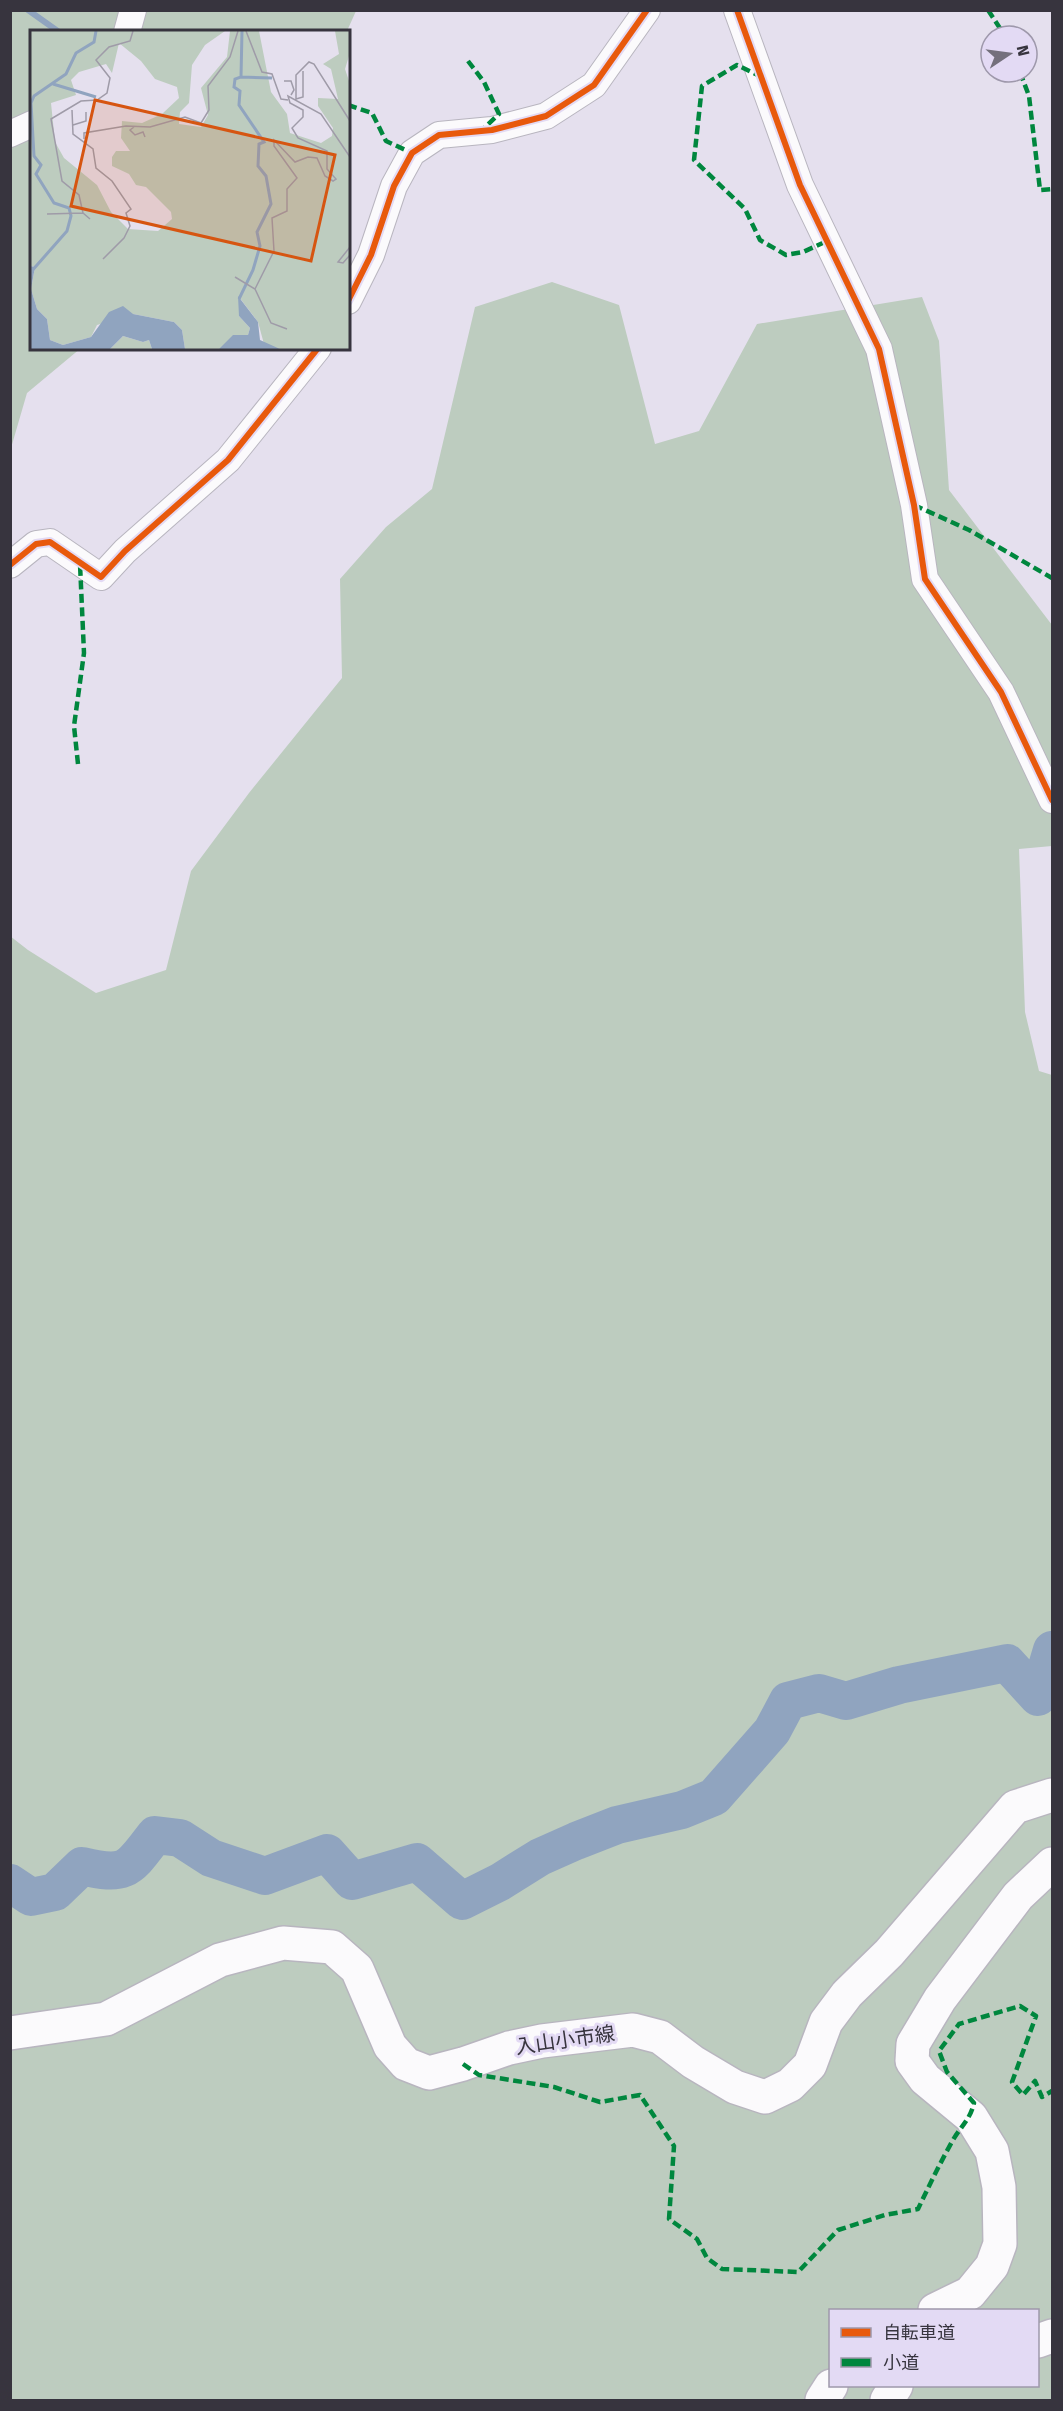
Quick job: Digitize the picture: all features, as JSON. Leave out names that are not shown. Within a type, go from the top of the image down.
[{"type":"main road","name":"入山小市線","points":[[10,2033],[106,2019],[220,1960],[283,1942],[332,1947],[357,1969],[390,2046],[406,2064],[429,2073],[509,2048],[542,2041],[633,2030],[660,2037],[693,2062],[735,2087],[765,2097],[790,2085],[810,2065],[826,2022],[847,1994],[889,1953],[1015,1808],[1053,1795]]},
{"type":"main road","points":[[937,2309],[970,2293],[992,2266],[1000,2244],[999,2187],[992,2151],[971,2117],[925,2079],[912,2061],[913,2044],[940,1999],[1018,1896],[1053,1864]]},
{"type":"main road","points":[[822,2400],[830,2387]]},
{"type":"main road","points":[[886,2400],[895,2387]]},
{"type":"street","points":[[128,30],[133,10]]},
{"type":"street","points":[[350,298],[371,255],[394,186],[412,153],[439,135],[492,130],[546,116],[594,85],[647,10]]},
{"type":"street","points":[[738,10],[800,185],[879,349],[914,505],[925,579],[1001,692],[1053,800]]},
{"type":"street","points":[[10,134],[30,125]]},
{"type":"street","points":[[10,565],[36,544],[50,542],[101,577],[125,551],[228,460],[316,350]]},
{"type":"green space","points":[[11,11],[356,11],[347,30],[30,30],[30,350],[79,350],[27,393],[11,448]]},
{"type":"green space","points":[[552,282],[619,305],[655,444],[699,431],[757,324],[922,297],[939,341],[949,490],[1052,625],[1052,846],[1019,849],[1025,1012],[1039,1071],[1052,1075],[1052,2400],[11,2400],[10,936],[96,993],[166,970],[191,871],[249,793],[342,678],[340,579],[386,527],[432,489],[475,307]]},
{"type":"waterway","points":[[28,10],[56,30]]},
{"type":"waterway","points":[[10,1883],[31,1897],[55,1892],[82,1866],[109,1871],[126,1867],[139,1856],[155,1835],[180,1838],[211,1858],[265,1876],[327,1853],[352,1881],[417,1862],[462,1901],[500,1882],[540,1857],[576,1841],[617,1825],[682,1810],[714,1797],[772,1731],[788,1701],[819,1693],[846,1701],[899,1685],[1007,1663],[1038,1697],[1052,1650]]},
{"type":"marked path","points":[[988,10],[997,24]]},
{"type":"marked path","points":[[468,61],[484,82],[499,114],[481,131]]},
{"type":"marked path","points":[[762,77],[737,65],[702,86],[694,160],[745,209],[760,240],[786,255],[803,252],[827,241]]},
{"type":"marked path","points":[[1024,84],[1029,96],[1040,190],[1052,189]]},
{"type":"marked path","points":[[350,106],[372,113],[386,141],[412,153]]},
{"type":"marked path","points":[[914,505],[969,530],[1052,578]]},
{"type":"marked path","points":[[78,764],[74,726],[84,653],[80,564]]},
{"type":"marked path","points":[[463,2064],[479,2075],[554,2087],[600,2102],[640,2095],[674,2146],[669,2219],[697,2239],[707,2258],[722,2269],[798,2272],[838,2230],[885,2215],[918,2209],[974,2103],[947,2072],[939,2051],[959,2024],[1020,2006],[1036,2016],[1012,2082],[1023,2095],[1035,2081],[1042,2097],[1052,2091]]},
{"type":"cycle path","points":[[350,297],[371,255],[394,186],[412,153],[439,135],[492,130],[546,116],[594,85],[647,10]]},
{"type":"cycle path","points":[[737,10],[800,185],[879,349],[914,505],[925,579],[1001,692],[1052,800]]},
{"type":"cycle path","points":[[10,565],[36,544],[50,542],[101,577],[125,551],[228,460],[316,350]]}]
